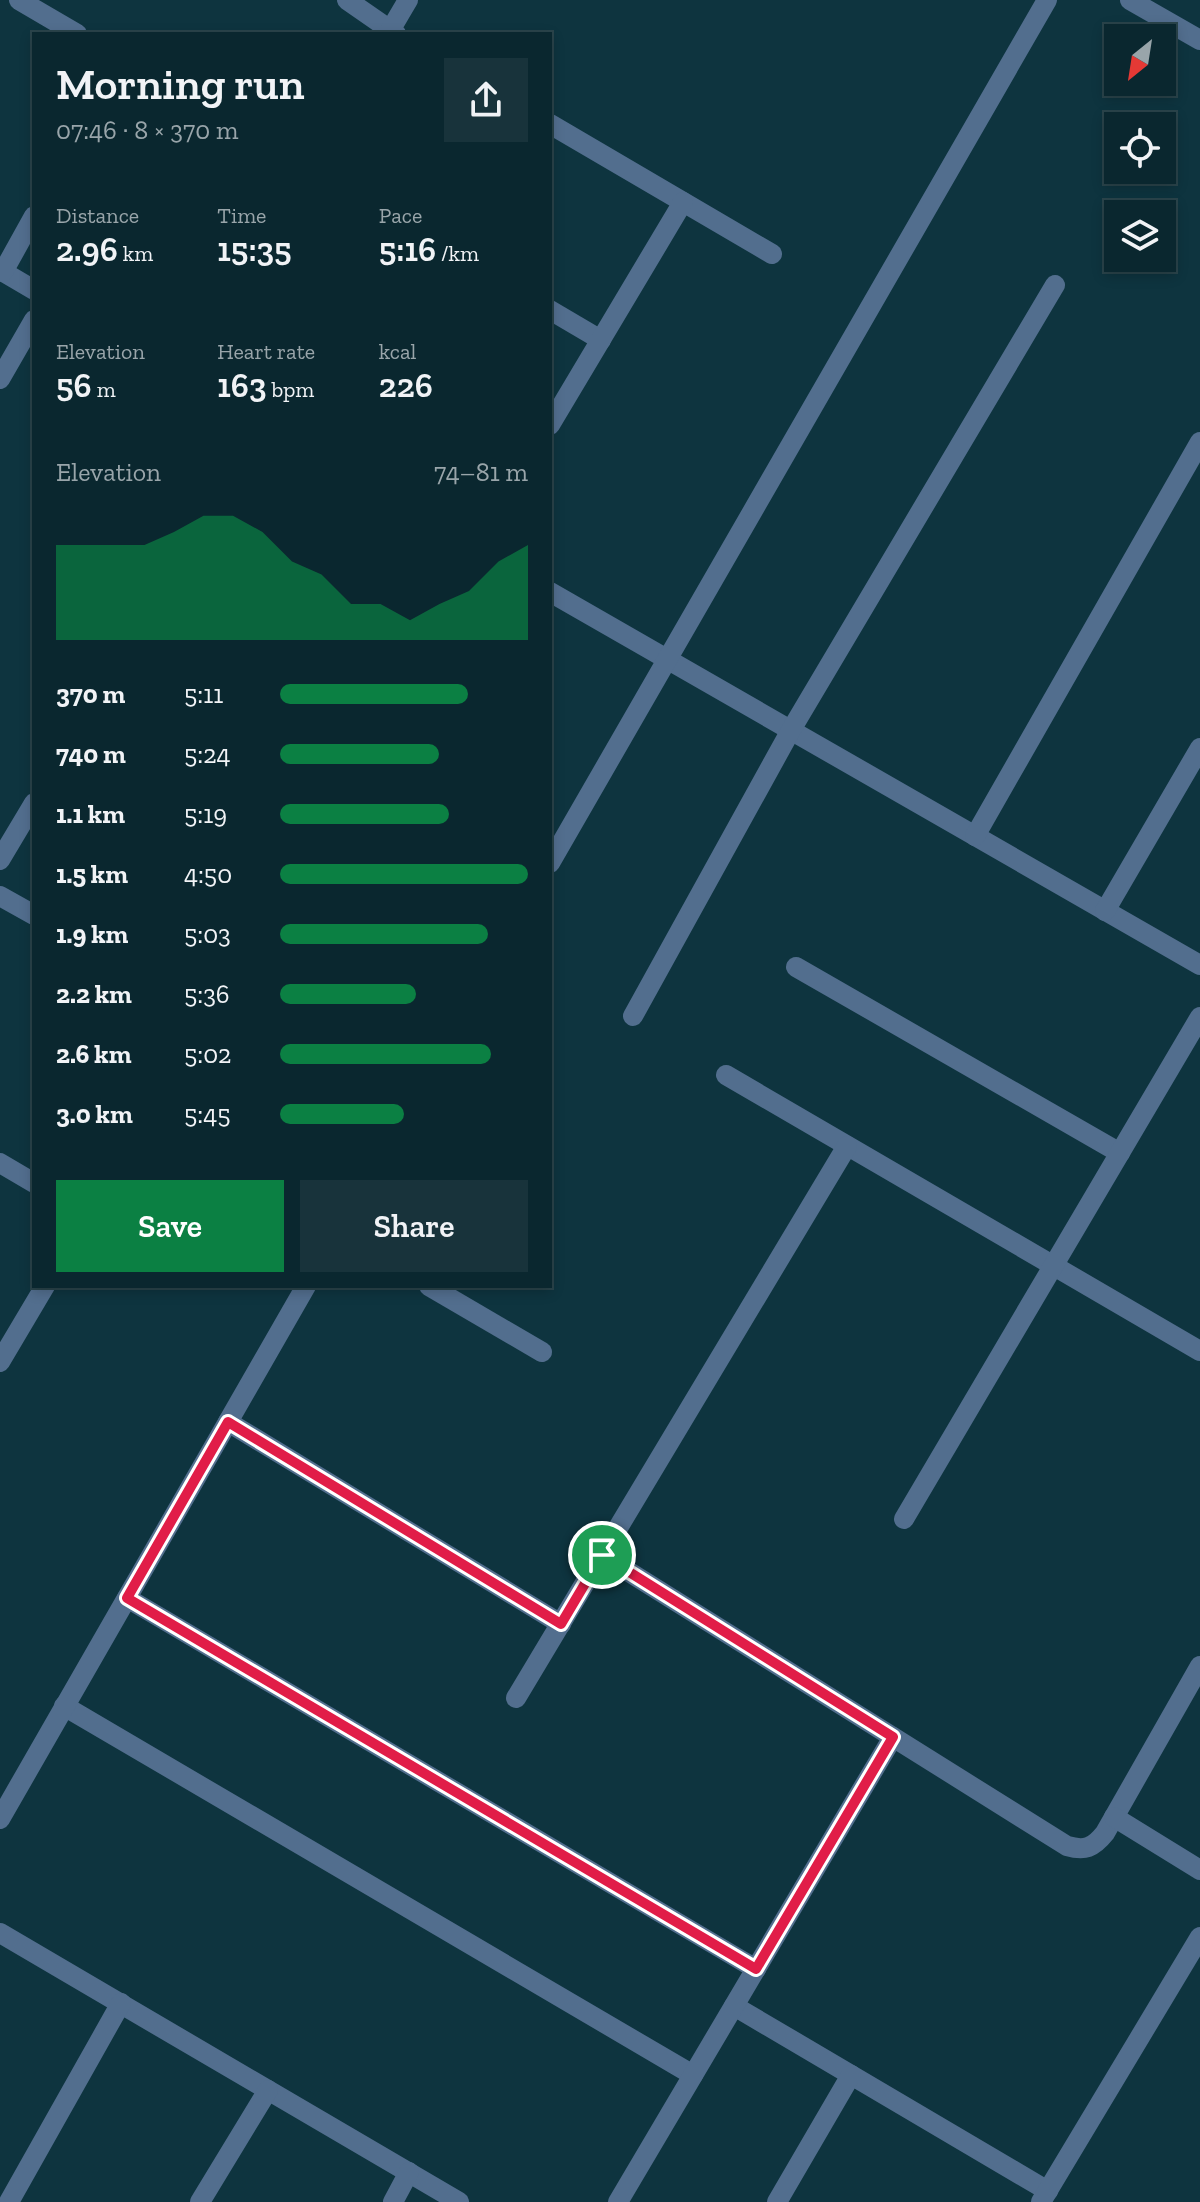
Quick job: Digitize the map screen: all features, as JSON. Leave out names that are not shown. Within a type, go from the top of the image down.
[{"type":"street","points":[[19,0],[74,32]]},
{"type":"street","points":[[347,0],[391,32]]},
{"type":"street","points":[[392,32],[408,0]]},
{"type":"street","points":[[552,860],[1047,0]]},
{"type":"street","points":[[1130,0],[1200,40]]},
{"type":"street","points":[[552,125],[772,254]]},
{"type":"street","points":[[552,422],[683,202]]},
{"type":"street","points":[[32,219],[2,271],[32,289]]},
{"type":"street","points":[[633,1016],[791,730],[1055,285]]},
{"type":"street","points":[[552,311],[601,340]]},
{"type":"street","points":[[0,379],[32,323]]},
{"type":"street","points":[[975,836],[1200,442]]},
{"type":"street","points":[[552,593],[1200,965]]},
{"type":"street","points":[[1105,911],[1200,748]]},
{"type":"street","points":[[0,860],[32,806]]},
{"type":"street","points":[[0,896],[32,914]]},
{"type":"street","points":[[796,967],[1120,1153]]},
{"type":"street","points":[[904,1519],[1200,1017]]},
{"type":"street","points":[[726,1075],[1200,1351]]},
{"type":"street","points":[[516,1698],[847,1146]]},
{"type":"street","points":[[0,1163],[32,1182]]},
{"type":"street","points":[[0,1362],[44,1288]]},
{"type":"street","points":[[0,1819],[305,1288]]},
{"type":"street","points":[[432,1288],[542,1352]]},
{"type":"street","points":[[228,1422],[561,1624]]},
{"type":"street","points":[[602,1555],[1067,1846],[1082,1850],[1095,1846],[1114,1817],[1200,1666]]},
{"type":"street","points":[[127,1598],[756,1969]]},
{"type":"street","points":[[64,1706],[693,2075]]},
{"type":"street","points":[[618,2202],[893,1737]]},
{"type":"street","points":[[1114,1817],[1200,1870]]},
{"type":"street","points":[[0,1933],[459,2202]]},
{"type":"street","points":[[734,2006],[851,2075],[1045,2197],[1200,1937]]},
{"type":"street","points":[[9,2202],[121,2003]]},
{"type":"street","points":[[777,2202],[851,2075]]},
{"type":"street","points":[[200,2202],[268,2090]]},
{"type":"street","points":[[393,2202],[409,2172]]},
{"type":"route","points":[[228,1422],[561,1624],[602,1555],[893,1737],[756,1969],[127,1598],[228,1422]]}]
